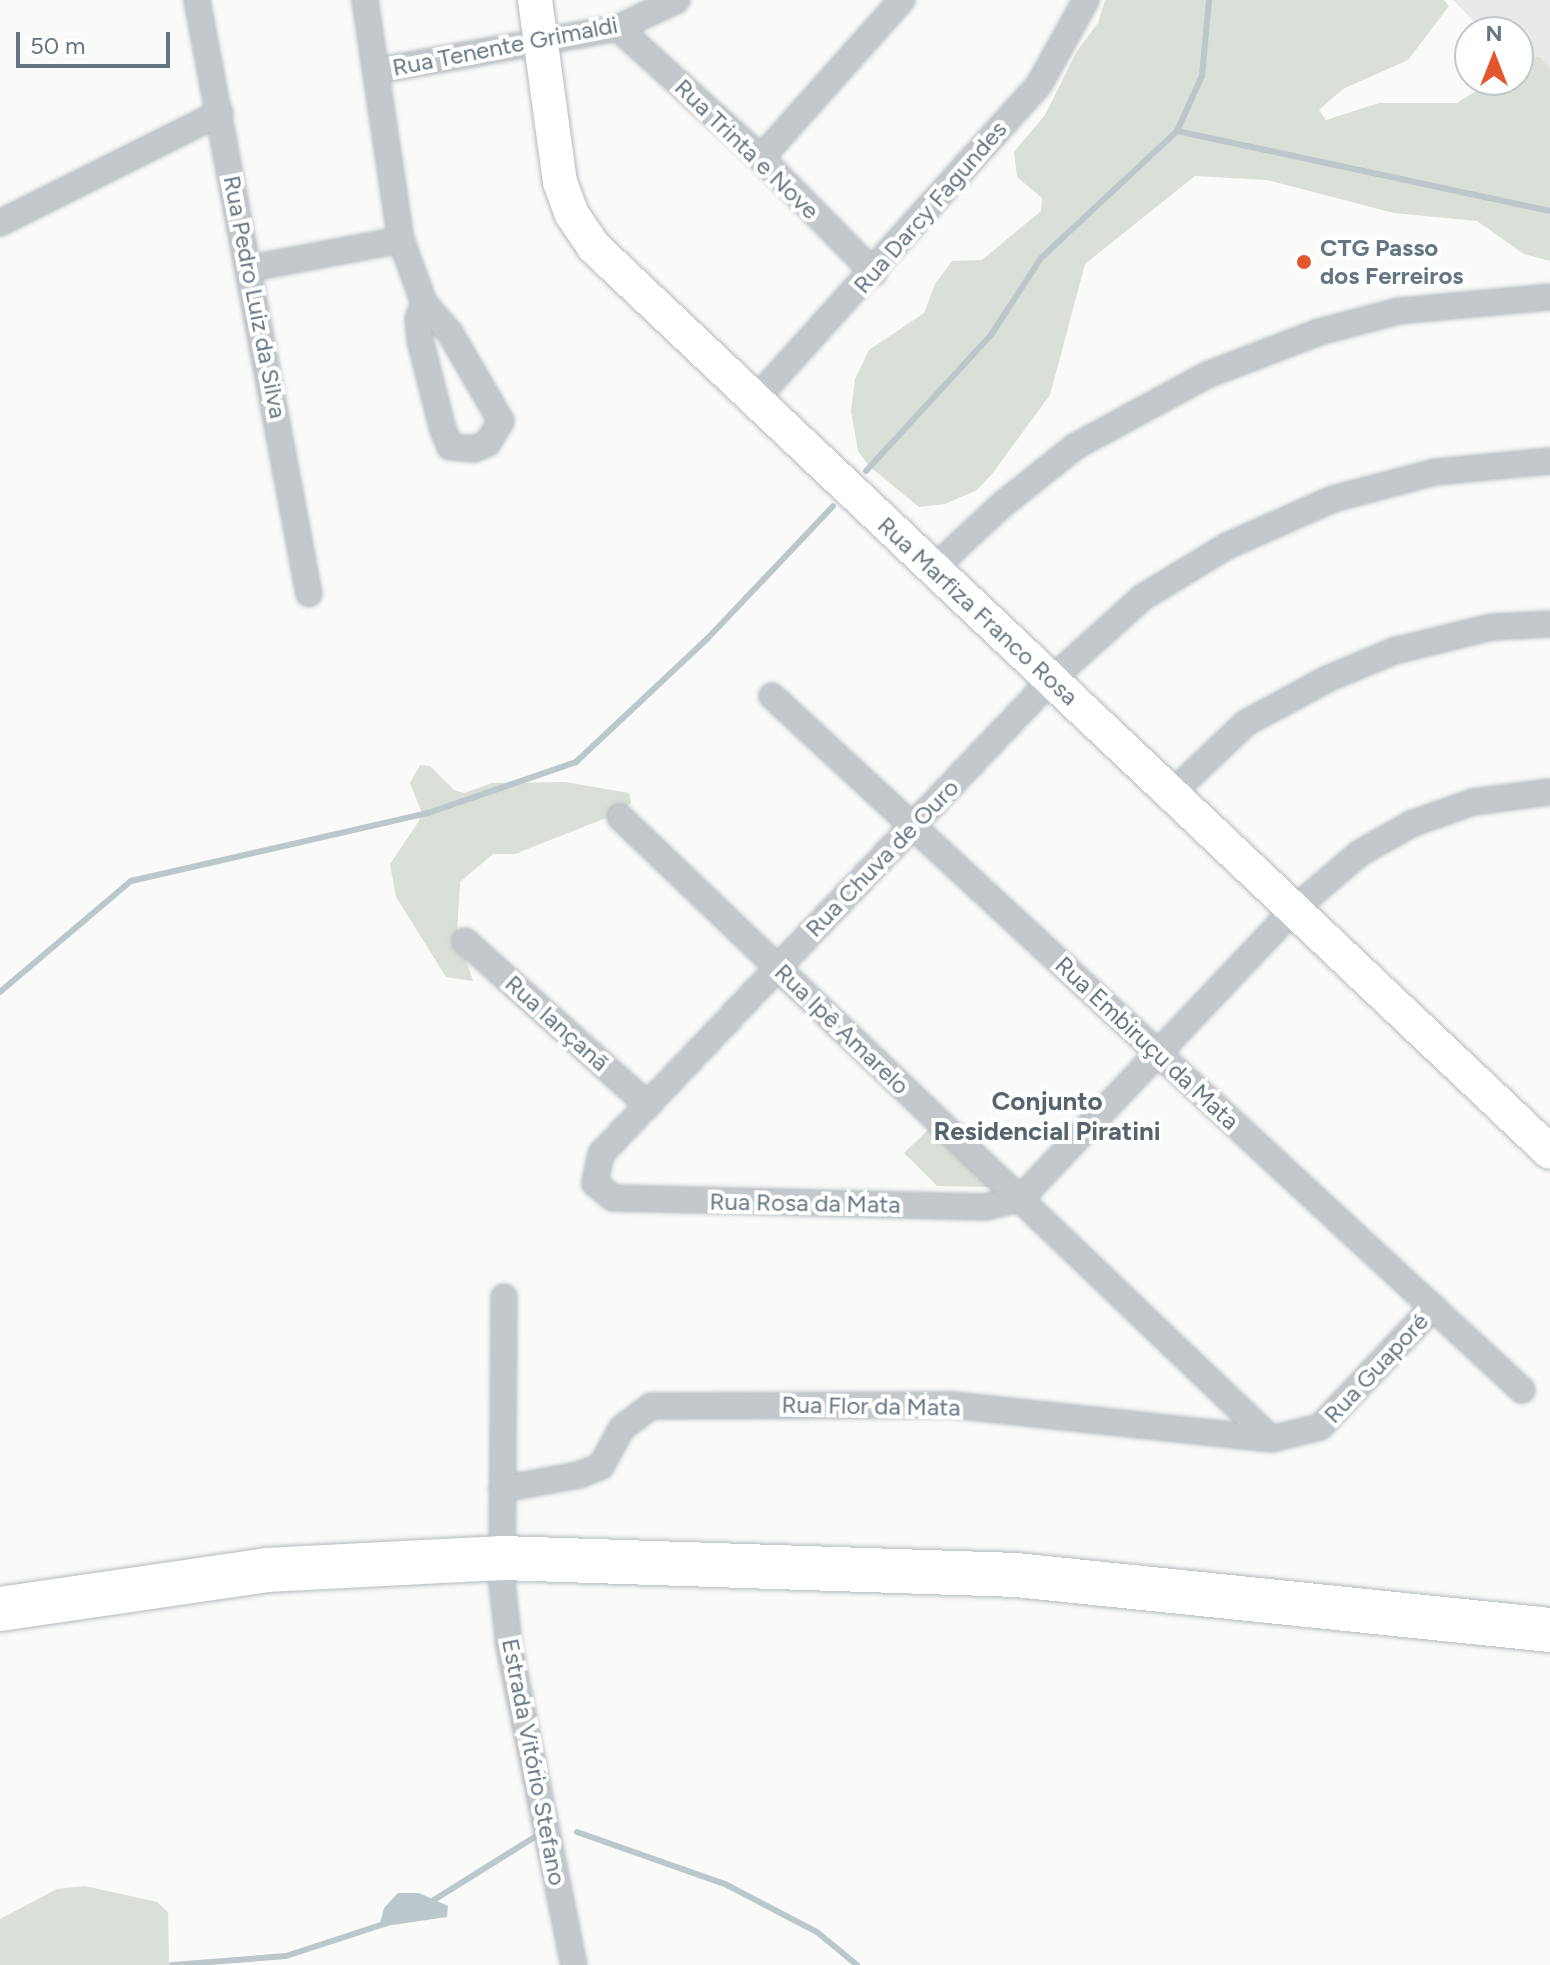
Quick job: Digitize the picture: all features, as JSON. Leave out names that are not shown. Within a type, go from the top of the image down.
[{"type":"highway","points":[[0,1609],[266,1570],[502,1558],[1016,1575],[1550,1630]]},
{"type":"street","name":"Rua Pedro Luiz da Silva","points":[[197,0],[251,268],[309,594]]},
{"type":"street","points":[[365,0],[401,240],[424,303],[450,333],[501,421],[488,443],[474,449],[450,447],[443,430],[420,340],[418,319],[424,303]]},
{"type":"street","name":"Rua Marfiza Franco Rosa","points":[[535,0],[560,182],[571,213],[594,247],[1052,679],[1169,796],[1550,1152]]},
{"type":"street","name":"Rua Tenente Grimaldi","points":[[376,71],[542,44],[618,28],[677,0]]},
{"type":"street","points":[[761,158],[902,0]]},
{"type":"street","name":"Rua Darcy Fagundes","points":[[755,400],[874,273],[1040,83],[1086,0]]},
{"type":"street","name":"Rua Trinta e Nove","points":[[618,28],[761,158],[874,273]]},
{"type":"street","points":[[0,223],[220,113]]},
{"type":"street","points":[[251,268],[401,240]]},
{"type":"street","points":[[933,569],[1003,504],[1076,446],[1207,375],[1319,332],[1399,311],[1550,297]]},
{"type":"street","name":"Rua Chuva de Ouro","points":[[595,1183],[601,1154],[1052,679],[1143,597],[1227,546],[1333,499],[1435,472],[1550,461]]},
{"type":"street","points":[[1169,796],[1246,723],[1327,679],[1394,651],[1492,627],[1550,624]]},
{"type":"street","name":"Rua Embiruçu da Mata","points":[[772,696],[1522,1390]]},
{"type":"street","points":[[1020,1199],[1292,911],[1360,853],[1411,824],[1473,802],[1550,792]]},
{"type":"street","name":"Rua Ipê Amarelo","points":[[620,817],[1271,1439]]},
{"type":"street","name":"Rua Iançanã","points":[[465,941],[648,1105]]},
{"type":"street","name":"Rua Rosa da Mata","points":[[595,1183],[613,1198],[985,1207],[1020,1199]]},
{"type":"street","points":[[502,1558],[504,1297]]},
{"type":"street","name":"Rua Guaporé","points":[[1271,1439],[1320,1427],[1433,1307]]},
{"type":"street","name":"Rua Flor da Mata","points":[[502,1489],[579,1475],[601,1466],[622,1428],[651,1406],[952,1405],[1271,1439]]},
{"type":"street","name":"Estrada Vitório Stefano","points":[[502,1558],[509,1646],[574,1965]]},
{"type":"shaded area","points":[[1105,0],[1444,0],[1449,6],[1408,60],[1343,89],[1319,110],[1326,120],[1379,103],[1457,103],[1468,96],[1534,96],[1534,57],[1540,57],[1550,69],[1550,261],[1524,254],[1477,221],[1394,213],[1267,180],[1195,176],[1085,264],[1050,395],[992,474],[977,490],[945,504],[919,507],[869,466],[858,451],[851,411],[855,379],[869,350],[924,313],[935,284],[952,261],[982,260],[1041,211],[1042,198],[1017,177],[1014,152],[1045,115],[1077,51],[1098,23]]},
{"type":"shaded area","points":[[1453,0],[1550,0],[1550,101],[1534,84],[1534,16],[1468,16]]},
{"type":"shaded area","points":[[420,765],[430,766],[454,790],[464,793],[492,783],[565,782],[629,793],[631,803],[621,812],[515,854],[493,854],[460,882],[457,934],[473,981],[446,977],[396,897],[390,864],[419,821],[421,811],[410,783]]},
{"type":"shaded area","points":[[929,1129],[990,1187],[937,1186],[904,1153]]},
{"type":"shaded area","points":[[85,1886],[157,1902],[168,1912],[169,1965],[0,1965],[0,1919],[57,1889]]},
{"type":"shaded area","points":[[398,1893],[419,1893],[448,1906],[447,1917],[379,1927],[384,1908]]},
{"type":"waterway","points":[[866,471],[991,335],[1041,258],[1177,131],[1202,76],[1209,0]]},
{"type":"waterway","points":[[1177,131],[1550,211]]},
{"type":"waterway","points":[[0,992],[131,881],[428,813],[576,762],[707,639],[833,506]]},
{"type":"waterway","points":[[577,1832],[725,1884],[817,1932],[857,1965]]},
{"type":"waterway","points":[[429,1903],[538,1835]]},
{"type":"waterway","points":[[172,1965],[286,1956],[387,1923]]},
{"type":"place","name":"CTG Passo dos Ferreiros","points":[[1304,262]]},
{"type":"district","name":"Conjunto Residencial Piratini","points":[[1047,1117]]}]
